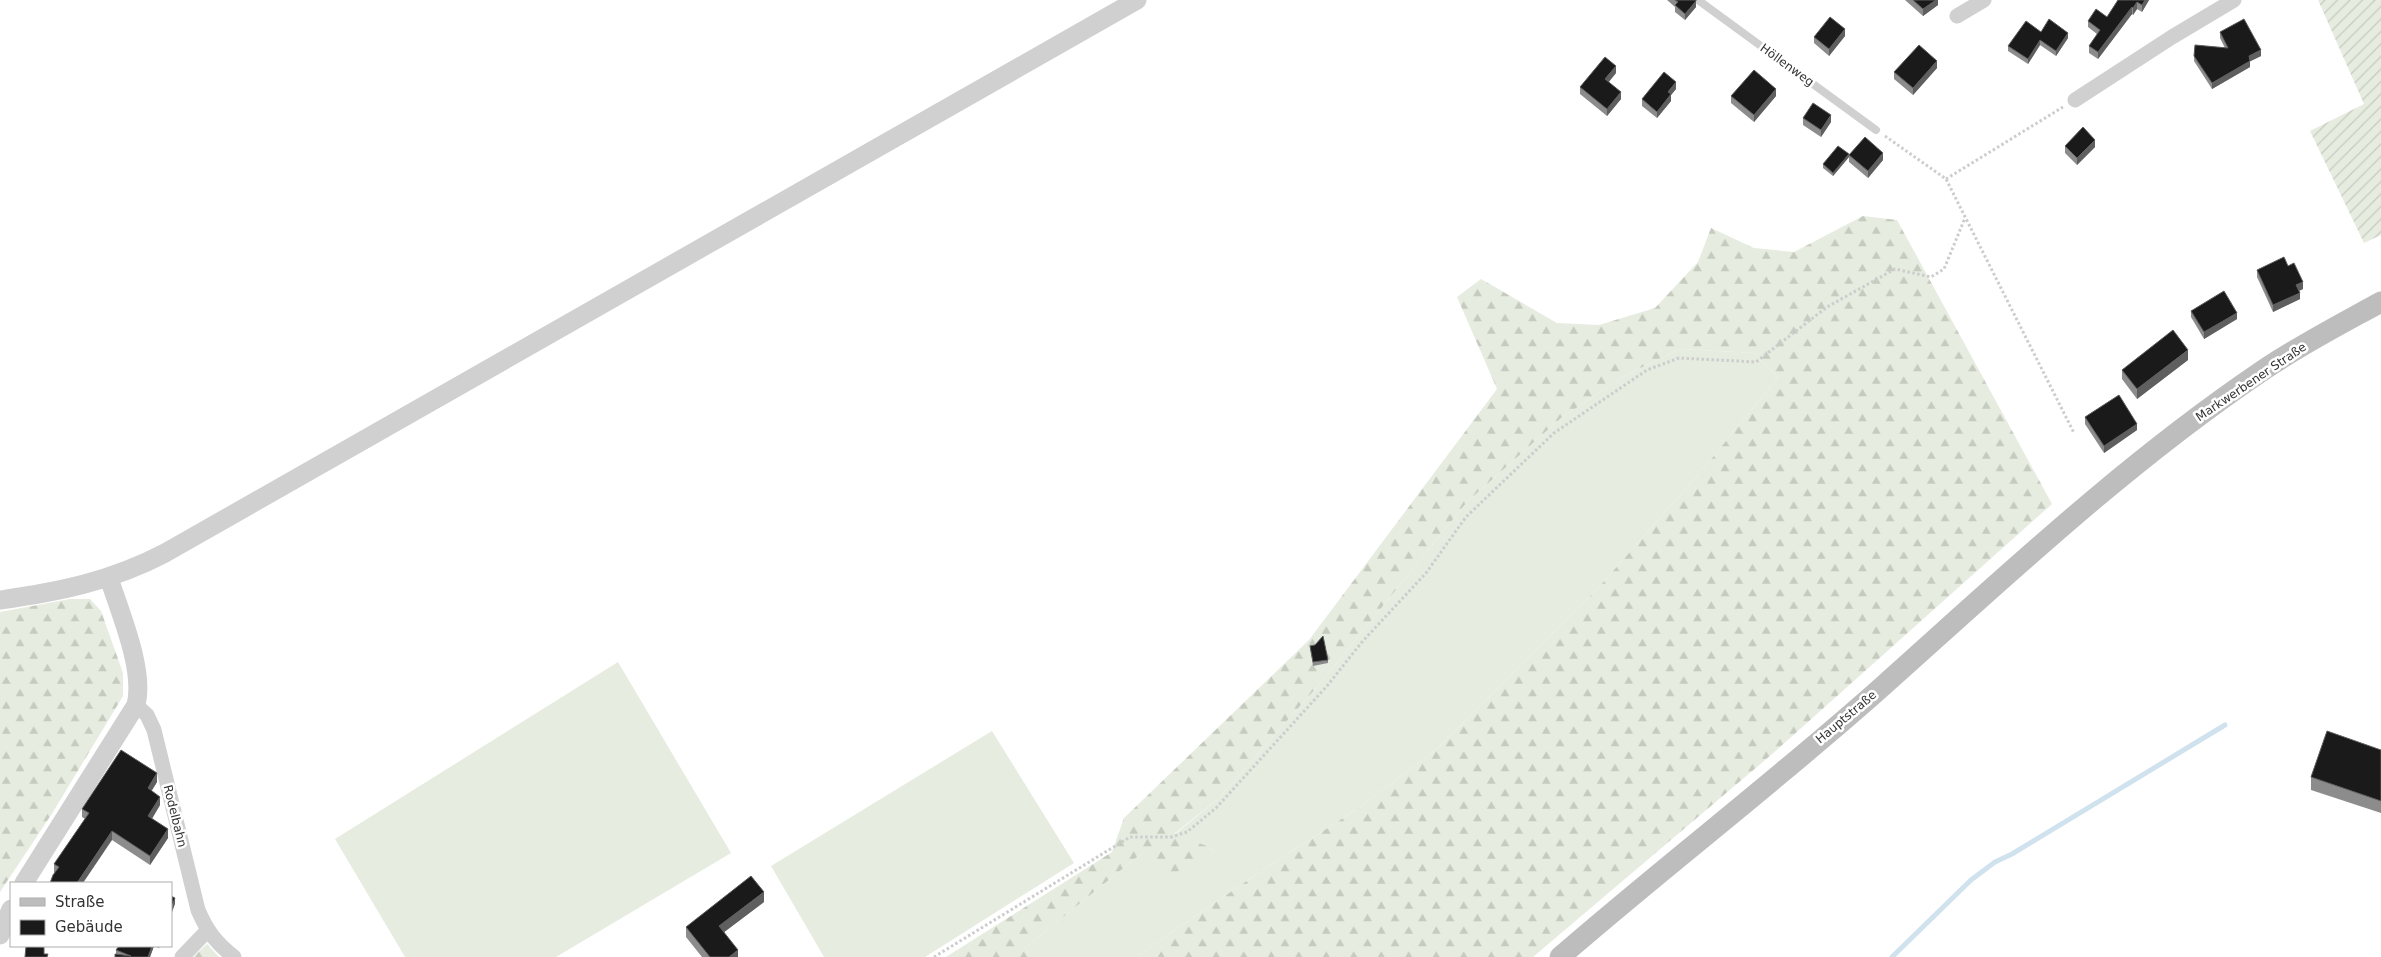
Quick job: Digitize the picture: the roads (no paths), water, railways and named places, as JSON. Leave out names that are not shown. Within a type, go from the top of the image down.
[{"type":"main road","name":"Markwerbener Straße","points":[[2127,472],[2262,371],[2327,331],[2381,302]]},
{"type":"main road","name":"Hauptstraße","points":[[1560,957],[1883,686],[1990,588],[2127,472]]},
{"type":"street","points":[[0,600],[56,592],[109,578],[165,553],[1137,0]]},
{"type":"street","points":[[1956,16],[1984,0]]},
{"type":"street","points":[[2075,100],[2172,37],[2234,0]]},
{"type":"street","points":[[25,882],[136,705],[139,692],[137,671],[109,578]]},
{"type":"street","name":"Rodelbahn","points":[[136,705],[146,716],[154,730],[198,910],[207,931],[217,944],[234,957]]},
{"type":"street","points":[[0,936],[10,911]]},
{"type":"street","points":[[182,957],[207,931]]},
{"type":"lane","name":"Höllenweg","points":[[1698,0],[1876,130]]},
{"type":"waterway","points":[[1892,957],[1971,880],[1995,862],[2012,854],[2225,725]]}]
